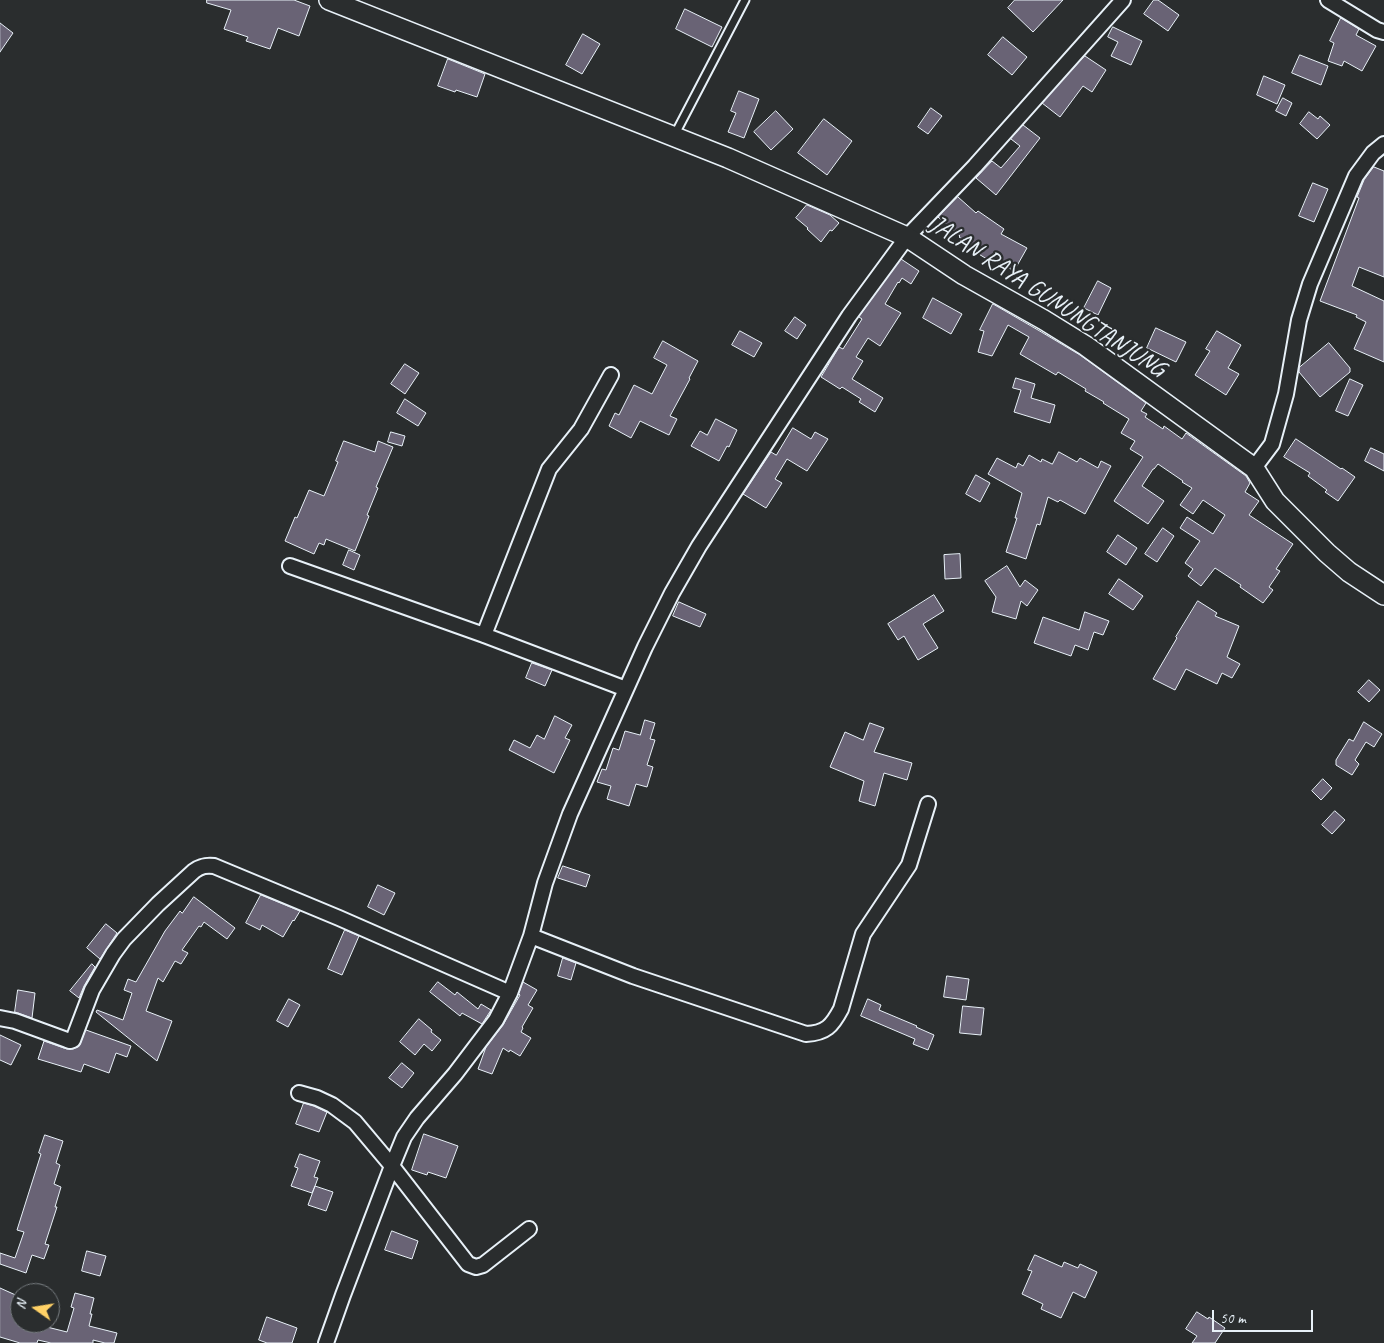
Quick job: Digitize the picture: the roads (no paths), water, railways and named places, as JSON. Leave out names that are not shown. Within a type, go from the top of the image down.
[{"type":"main road","name":"JALAN RAYA GUNUNGTANJUNG","points":[[329,0],[728,158],[907,237],[964,275],[1086,346],[1254,468],[1275,501],[1327,553],[1349,572],[1384,595]]},
{"type":"street","points":[[326,1343],[404,1137],[417,1118],[455,1074],[496,1020],[510,993],[531,936],[544,882],[570,814],[645,647],[672,593],[699,546],[849,316],[907,237],[975,166],[1123,0]]},
{"type":"street","points":[[1328,0],[1377,30],[1384,32]]},
{"type":"street","points":[[1254,468],[1272,444],[1286,394],[1299,320],[1310,284],[1356,176],[1380,152]]},
{"type":"street","points":[[484,635],[549,469],[581,429],[611,375]]},
{"type":"street","points":[[290,566],[484,635],[626,689]]},
{"type":"street","points":[[531,936],[642,979],[806,1034],[817,1034],[828,1028],[841,1009],[863,934],[909,865],[928,804]]},
{"type":"street","points":[[0,1018],[15,1021],[66,1040],[73,1040],[92,990],[105,965],[124,939],[194,870],[200,866],[207,865],[214,866],[339,918],[510,993]]},
{"type":"street","points":[[299,1092],[324,1101],[341,1110],[355,1122],[392,1166],[468,1264],[474,1267],[483,1265],[529,1229]]},
{"type":"lane","points":[[674,136],[745,0]]}]
